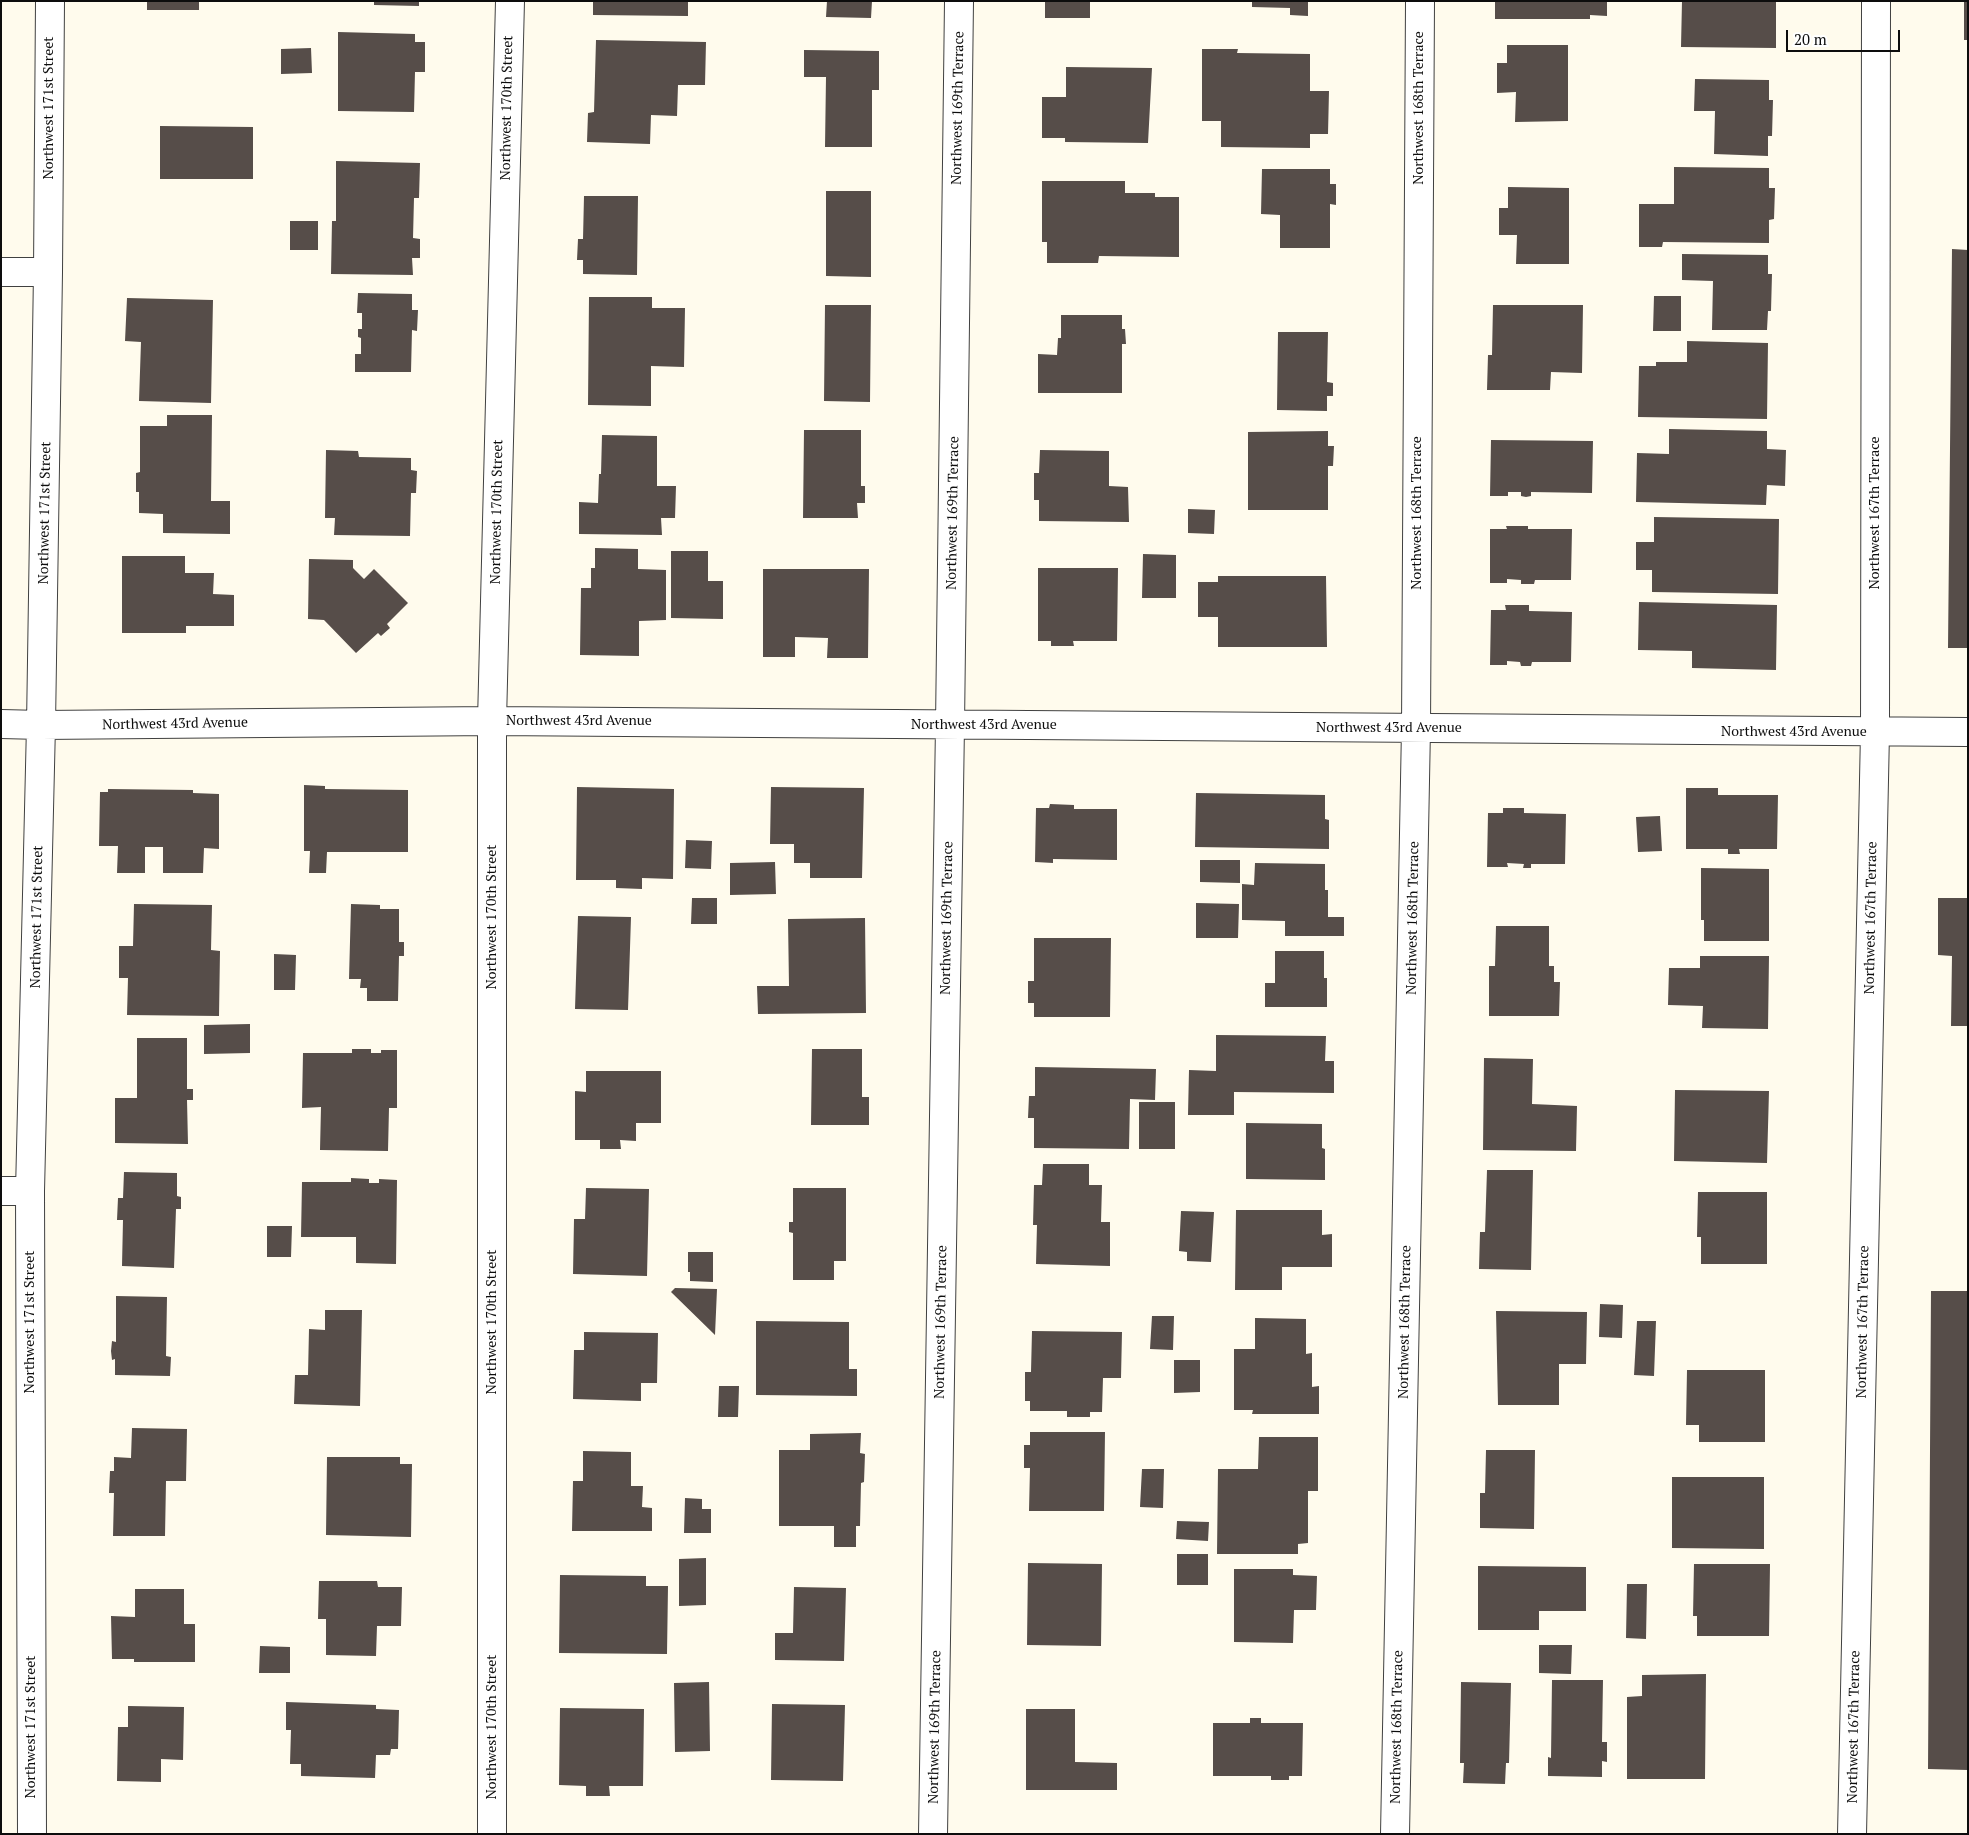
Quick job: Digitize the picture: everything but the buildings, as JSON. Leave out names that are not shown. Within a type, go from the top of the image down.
[{"type":"street","name":"Northwest 171st Street","points":[[32,1834],[30,1191],[42,725],[50,1]]},
{"type":"street","name":"Northwest 170th Street","points":[[492,1834],[492,721],[510,1]]},
{"type":"street","name":"Northwest 169th Terrace","points":[[933,1834],[959,1]]},
{"type":"street","name":"Northwest 168th Terrace","points":[[1395,1834],[1416,728],[1420,1]]},
{"type":"street","name":"Northwest 167th Terrace","points":[[1852,1834],[1875,732],[1876,1]]},
{"type":"street","points":[[1,272],[48,272]]},
{"type":"street","name":"Northwest 43rd Avenue","points":[[1,724],[492,721],[1968,732]]},
{"type":"street","points":[[1,1191],[30,1191]]}]
